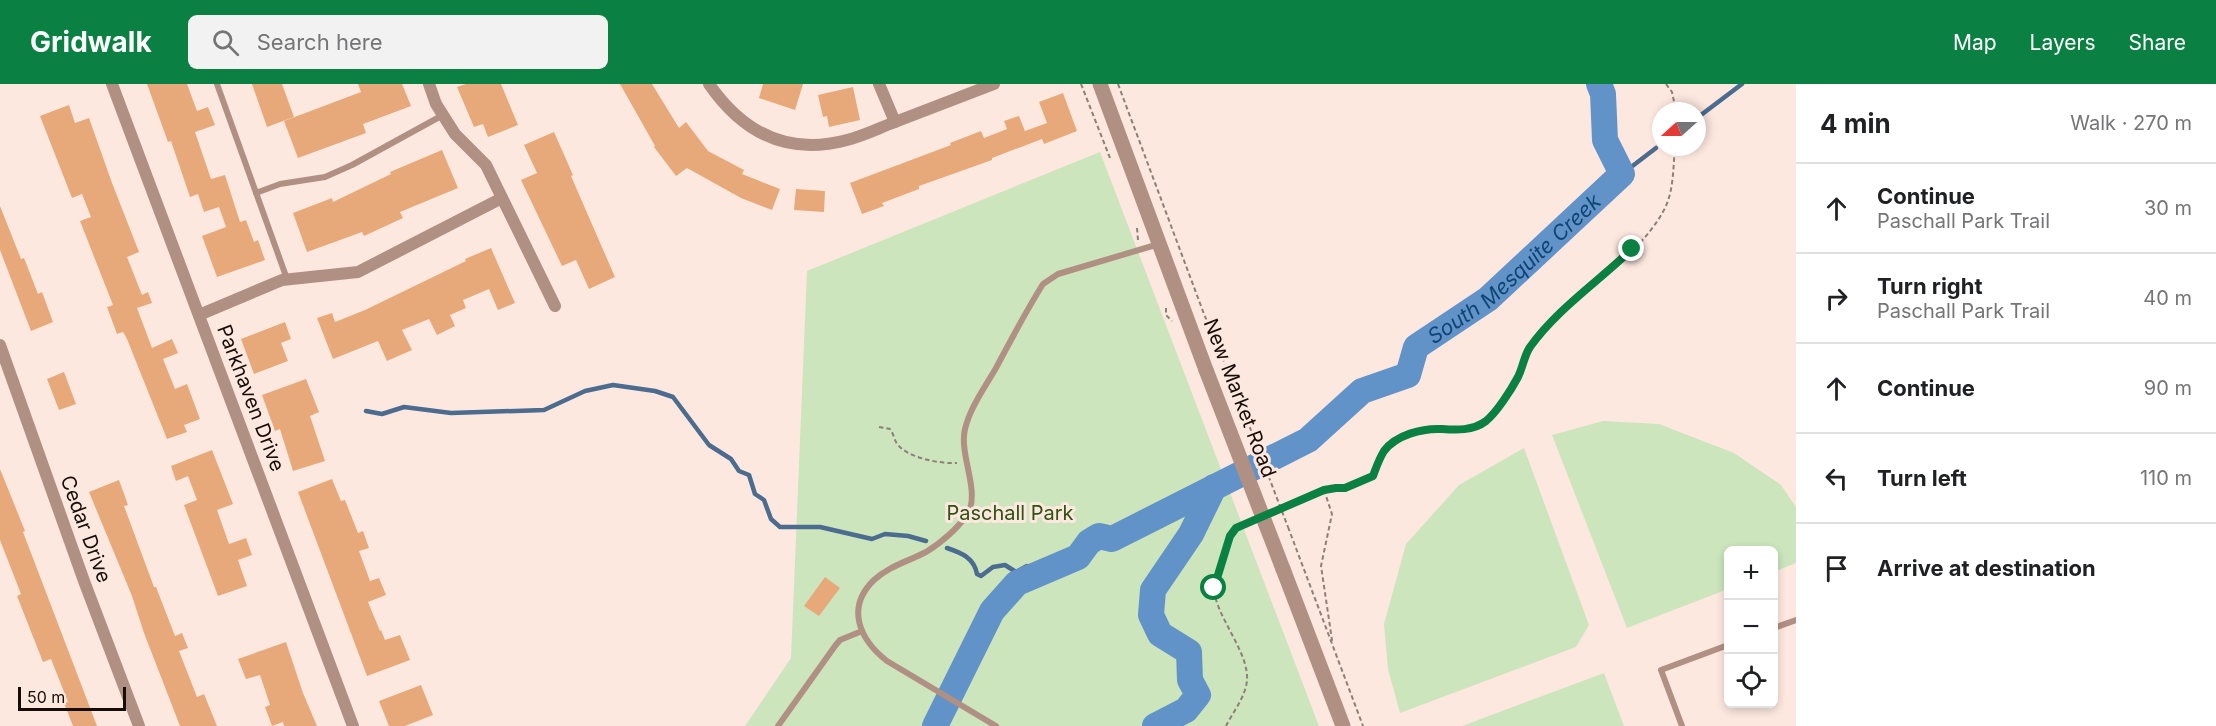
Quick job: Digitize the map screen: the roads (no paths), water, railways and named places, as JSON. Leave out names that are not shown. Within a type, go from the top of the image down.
[{"type":"street","name":"Parkhaven Drive","points":[[111,84],[353,726]]},
{"type":"street","points":[[429,84],[436,104],[455,134],[486,165],[555,306]]},
{"type":"street","points":[[709,84],[722,104],[746,125],[772,140],[808,146],[847,140],[994,84]]},
{"type":"street","points":[[879,84],[895,122]]},
{"type":"street","name":"New Market Road","points":[[1100,84],[1206,370],[1343,726]]},
{"type":"street","points":[[199,315],[282,280],[358,272],[502,198]]},
{"type":"street","name":"Cedar Drive","points":[[0,345],[84,581],[140,726]]},
{"type":"lane","points":[[217,84],[287,280]]},
{"type":"lane","points":[[256,193],[280,184],[325,177],[352,165],[444,115]]},
{"type":"lane","points":[[996,726],[886,662],[870,647],[862,631],[858,620],[860,605],[865,592],[874,580],[937,544],[963,520],[969,510],[971,497],[963,439],[968,419],[1043,284],[1058,274],[1160,244]]},
{"type":"lane","points":[[1778,626],[1796,620]]},
{"type":"lane","points":[[778,726],[840,640],[862,631]]},
{"type":"lane","points":[[1682,726],[1661,670],[1724,646]]},
{"type":"waterway","name":"South Mesquite Creek","points":[[935,726],[992,611],[1017,583],[1078,557],[1089,542],[1099,536],[1112,539],[1308,440],[1362,391],[1408,375],[1416,347],[1488,299],[1622,174],[1605,140],[1603,94],[1599,84]]},
{"type":"waterway","points":[[1706,111],[1742,84]]},
{"type":"waterway","points":[[1622,174],[1652,151]]},
{"type":"waterway","points":[[366,411],[382,414],[404,407],[451,413],[544,410],[585,391],[613,385],[655,391],[673,397],[709,445],[731,459],[739,471],[749,475],[755,494],[764,500],[771,519],[780,527],[820,527],[872,539],[885,534],[908,536],[926,541]]},
{"type":"waterway","name":"South Mesquite Creek","points":[[1155,726],[1186,710],[1198,695],[1190,680],[1189,652],[1160,634],[1151,615],[1153,590],[1191,534],[1214,487]]},
{"type":"waterway","points":[[947,548],[970,560],[977,574],[981,576],[993,567],[1005,565],[1016,572],[1027,566],[1042,573]]},
{"type":"park label","name":"Paschall Park","points":[[1010,513]]}]
